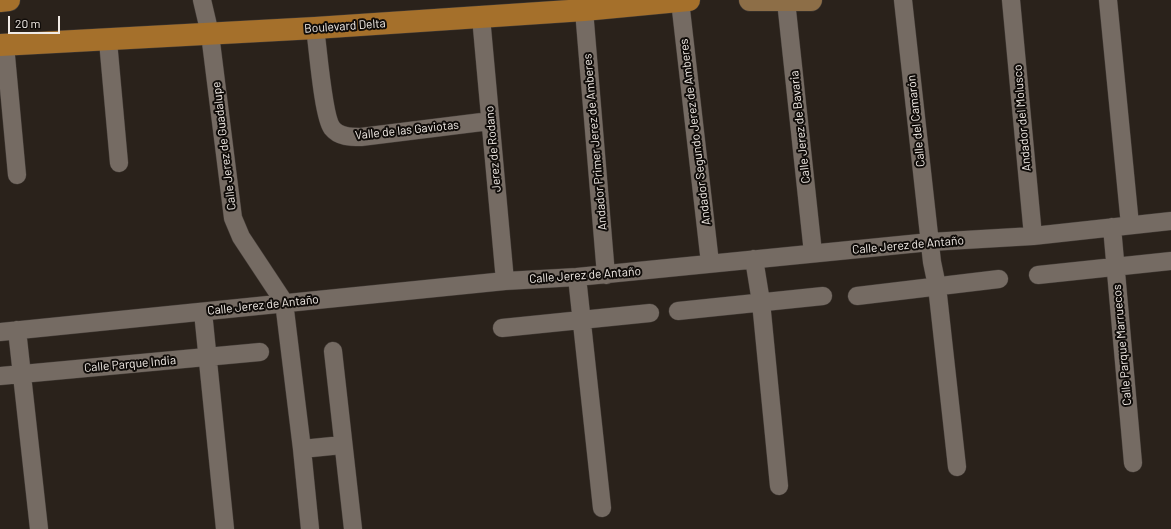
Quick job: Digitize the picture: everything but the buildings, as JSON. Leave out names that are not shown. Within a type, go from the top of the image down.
[{"type":"main road","points":[[0,1],[9,0]]},
{"type":"main road","points":[[750,0],[811,0]]},
{"type":"main road","name":"Boulevard Delta","points":[[3,45],[108,41],[315,28],[584,10],[684,1]]},
{"type":"street","name":"Calle Jerez de Guadalupe","points":[[202,0],[210,34],[233,218],[241,237],[284,302]]},
{"type":"street","name":"Calle del Camarón","points":[[903,0],[957,467]]},
{"type":"street","name":"Andador del Molusco","points":[[1011,0],[1033,236]]},
{"type":"street","points":[[1108,0],[1130,225]]},
{"type":"street","name":"Andador Segundo Jerez de Amberes","points":[[684,1],[710,263]]},
{"type":"street","name":"Calle Jerez de Bavaria","points":[[786,1],[813,253]]},
{"type":"street","name":"Andador Primer Jerez de Amberes","points":[[584,10],[606,274]]},
{"type":"street","name":"Jerez de Rodano","points":[[481,17],[505,281]]},
{"type":"street","name":"Valle de las Gaviotas","points":[[315,28],[326,114],[333,129],[340,134],[350,137],[361,137],[490,121]]},
{"type":"street","points":[[108,41],[119,163]]},
{"type":"street","points":[[3,45],[17,175]]},
{"type":"street","name":"Calle Jerez de Antaño","points":[[9,331],[203,312],[284,302],[505,281],[577,277],[930,242],[1033,236],[1171,221]]},
{"type":"street","name":"Calle Parque Marruecos","points":[[1112,227],[1133,463]]},
{"type":"street","points":[[754,259],[761,302],[779,486]]},
{"type":"street","points":[[1038,275],[1171,261]]},
{"type":"street","points":[[577,277],[602,508]]},
{"type":"street","points":[[857,296],[999,279]]},
{"type":"street","points":[[678,311],[823,296]]},
{"type":"street","points":[[284,302],[310,529]]},
{"type":"street","points":[[203,312],[226,529]]},
{"type":"street","points":[[502,328],[650,313]]},
{"type":"street","points":[[9,331],[22,374],[39,529]]},
{"type":"street","points":[[333,351],[342,445],[353,529]]},
{"type":"street","name":"Calle Parque India","points":[[0,376],[260,352]]},
{"type":"street","points":[[302,449],[342,445]]}]
